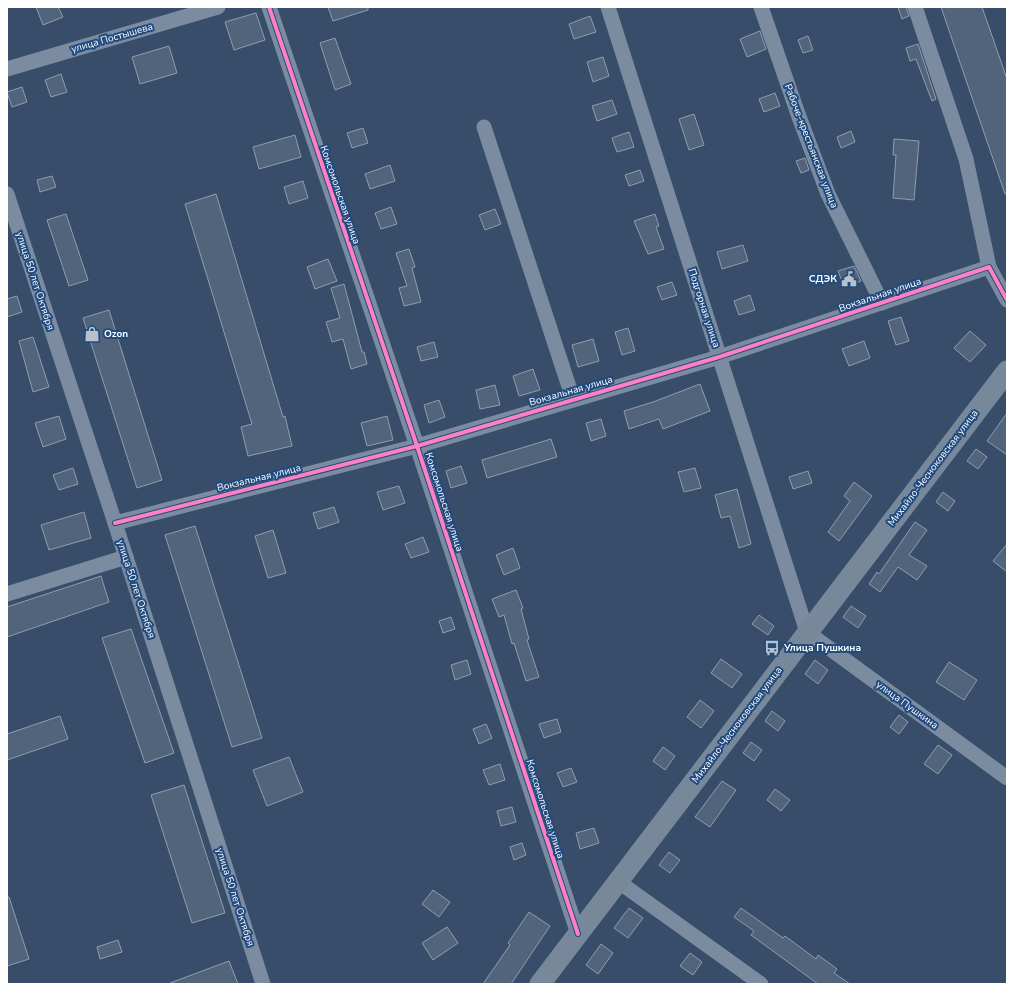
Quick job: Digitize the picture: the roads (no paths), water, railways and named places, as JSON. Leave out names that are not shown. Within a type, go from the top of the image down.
[{"type":"main road","name":"Михайло-Чесноковская улица","points":[[540,984],[807,632],[1005,377]]},
{"type":"street","name":"улица Постышева","points":[[7,69],[218,7]]},
{"type":"street","name":"Комсомольская улица","points":[[269,7],[417,446],[578,934]]},
{"type":"street","name":"Подгорная улица","points":[[608,7],[807,632]]},
{"type":"street","name":"Рабоче-крестьянская улица","points":[[761,7],[798,114],[828,194],[882,303]]},
{"type":"street","points":[[915,7],[966,159],[989,267],[1007,300]]},
{"type":"street","name":"Вокзальная улица","points":[[484,127],[573,399]]},
{"type":"street","name":"улица 50 лет Октября","points":[[7,194],[126,557],[262,984]]},
{"type":"street","name":"Вокзальная улица","points":[[115,523],[417,446],[719,357],[989,267]]},
{"type":"street","points":[[7,594],[126,557]]},
{"type":"street","name":"улица Пушкина","points":[[807,632],[1007,778]]},
{"type":"street","points":[[618,882],[761,984]]},
{"type":"place","name":"СДЭК","points":[[849,279]]},
{"type":"place","name":"Ozon","points":[[92,334]]},
{"type":"place","name":"Улица Пушкина","points":[[772,648]]}]
